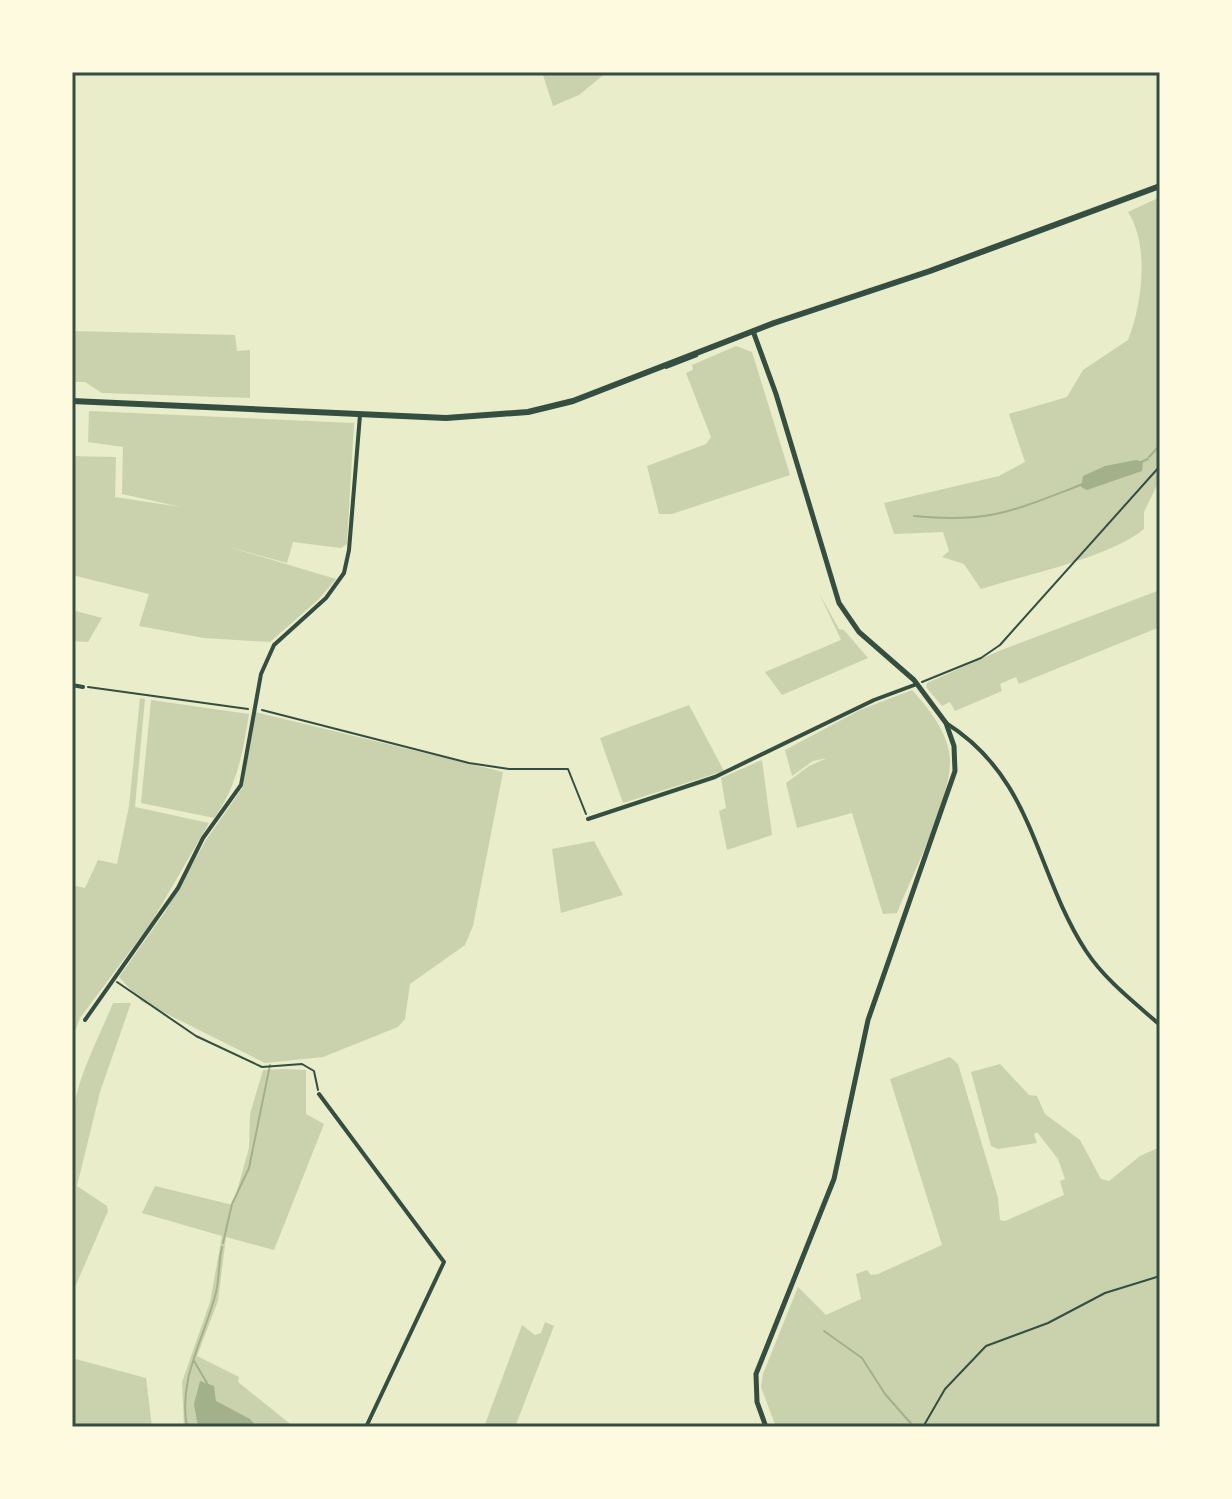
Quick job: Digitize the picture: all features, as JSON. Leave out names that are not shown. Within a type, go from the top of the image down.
[{"type":"main road","points":[[72,401],[454,418],[513,415],[573,401],[753,331],[930,271],[1160,186]]},
{"type":"street","points":[[753,331],[776,394],[839,603],[859,632],[917,684],[946,723],[989,758],[1011,787],[1086,951],[1115,986],[1160,1025]]},
{"type":"street","points":[[85,1020],[178,888],[203,838],[241,785],[261,674],[274,645],[326,598],[344,573],[349,550],[360,415]]},
{"type":"street","points":[[588,819],[715,777],[874,700],[917,684]]},
{"type":"street","points":[[72,685],[83,687]]},
{"type":"street","points":[[766,1427],[757,1402],[756,1374],[834,1179],[868,1020],[899,922],[953,785],[954,746],[946,723]]},
{"type":"street","points":[[319,1094],[444,1262],[366,1427]]},
{"type":"path","points":[[917,684],[981,658],[1000,645],[1160,466]]},
{"type":"path","points":[[83,687],[286,714],[469,763],[568,769],[588,819]]},
{"type":"path","points":[[113,979],[196,1036],[262,1067],[302,1064],[314,1071],[319,1094]]},
{"type":"path","points":[[923,1427],[945,1389],[986,1346],[1048,1323],[1105,1293],[1160,1276]]},
{"type":"shaded area","points":[[542,72],[607,72],[579,95],[553,106]]},
{"type":"shaded area","points":[[1160,197],[1160,479],[1144,512],[1144,529],[1089,557],[981,589],[964,564],[942,557],[949,551],[943,532],[894,534],[884,503],[999,476],[1025,462],[1009,414],[1067,397],[1083,370],[1128,340],[1142,276],[1139,241],[1128,212]]},
{"type":"shaded area","points":[[72,331],[235,335],[237,351],[250,350],[250,398],[102,393],[85,382],[72,382]]},
{"type":"shaded area","points":[[736,346],[752,352],[790,475],[672,514],[659,514],[647,466],[706,444],[711,437],[686,373],[693,370],[692,365]]},
{"type":"shaded area","points":[[89,411],[354,423],[347,544],[341,548],[293,542],[287,563],[225,546],[336,579],[319,599],[270,642],[204,638],[139,626],[149,594],[72,575],[72,456],[116,457],[115,497],[181,507],[122,494],[123,447],[88,442]]},
{"type":"shaded area","points":[[1136,460],[1143,462],[1142,471],[1087,490],[1081,487],[1083,476],[1105,466]]},
{"type":"shaded area","points":[[1160,590],[1160,627],[1019,684],[1016,677],[1000,684],[1002,691],[955,711],[950,702],[942,706],[926,687],[927,683],[999,651]]},
{"type":"shaded area","points":[[819,593],[839,629],[844,630],[868,658],[782,695],[765,672],[841,640]]},
{"type":"shaded area","points":[[72,610],[102,618],[88,642],[72,641]]},
{"type":"shaded area","points":[[912,690],[942,730],[950,759],[949,775],[938,814],[897,913],[883,914],[852,813],[797,828],[786,783],[809,766],[827,758],[813,761],[792,776],[785,750],[860,710]]},
{"type":"shaded area","points":[[140,698],[145,699],[135,807],[209,823],[151,923],[80,1018],[72,1040],[72,885],[85,888],[98,860],[117,864],[129,806]]},
{"type":"shaded area","points":[[151,700],[249,714],[234,781],[214,818],[141,803]]},
{"type":"shaded area","points":[[689,705],[724,771],[623,803],[600,738]]},
{"type":"shaded area","points":[[255,712],[503,772],[473,926],[465,945],[410,984],[405,1019],[398,1027],[323,1057],[265,1063],[141,1001],[119,977],[165,912],[206,840],[243,787]]},
{"type":"shaded area","points":[[762,760],[772,835],[727,850],[719,811],[726,808],[721,778]]},
{"type":"shaded area","points":[[594,841],[623,895],[561,913],[552,849]]},
{"type":"shaded area","points":[[113,1003],[131,1003],[100,1092],[77,1186],[107,1206],[108,1211],[72,1294],[74,1104],[83,1074]]},
{"type":"shaded area","points":[[950,1057],[958,1064],[998,1198],[1000,1220],[1005,1221],[1064,1195],[1060,1181],[1065,1179],[1058,1159],[1037,1132],[1034,1134],[1037,1143],[998,1149],[991,1146],[971,1072],[1000,1064],[1029,1095],[1037,1096],[1045,1114],[1080,1140],[1101,1179],[1109,1181],[1140,1156],[1160,1147],[1160,1427],[776,1427],[761,1387],[763,1374],[798,1287],[826,1315],[861,1299],[856,1274],[867,1270],[871,1275],[878,1274],[942,1245],[890,1079]]},
{"type":"shaded area","points":[[263,1070],[306,1070],[306,1114],[324,1124],[274,1250],[226,1237],[218,1301],[197,1356],[239,1377],[238,1382],[294,1427],[184,1427],[182,1382],[210,1302],[222,1236],[142,1213],[155,1186],[233,1205],[249,1148],[250,1114]]},
{"type":"shaded area","points":[[545,1322],[554,1326],[515,1427],[484,1427],[522,1325],[535,1335],[541,1333]]},
{"type":"shaded area","points":[[72,1358],[146,1378],[152,1427],[72,1427]]},
{"type":"shaded area","points":[[200,1381],[214,1386],[216,1401],[250,1419],[257,1427],[198,1427],[194,1404]]},
{"type":"waterway","points":[[1149,457],[1160,445]]},
{"type":"waterway","points":[[1141,462],[1148,459]]},
{"type":"waterway","points":[[914,516],[962,518],[1001,513],[1083,484]]},
{"type":"waterway","points":[[223,1243],[232,1204],[249,1168],[270,1065]]},
{"type":"waterway","points":[[187,1427],[185,1409],[189,1376],[217,1290],[222,1247]]},
{"type":"waterway","points":[[824,1331],[862,1358],[885,1394],[914,1427]]},
{"type":"waterway","points":[[194,1361],[207,1383]]}]
